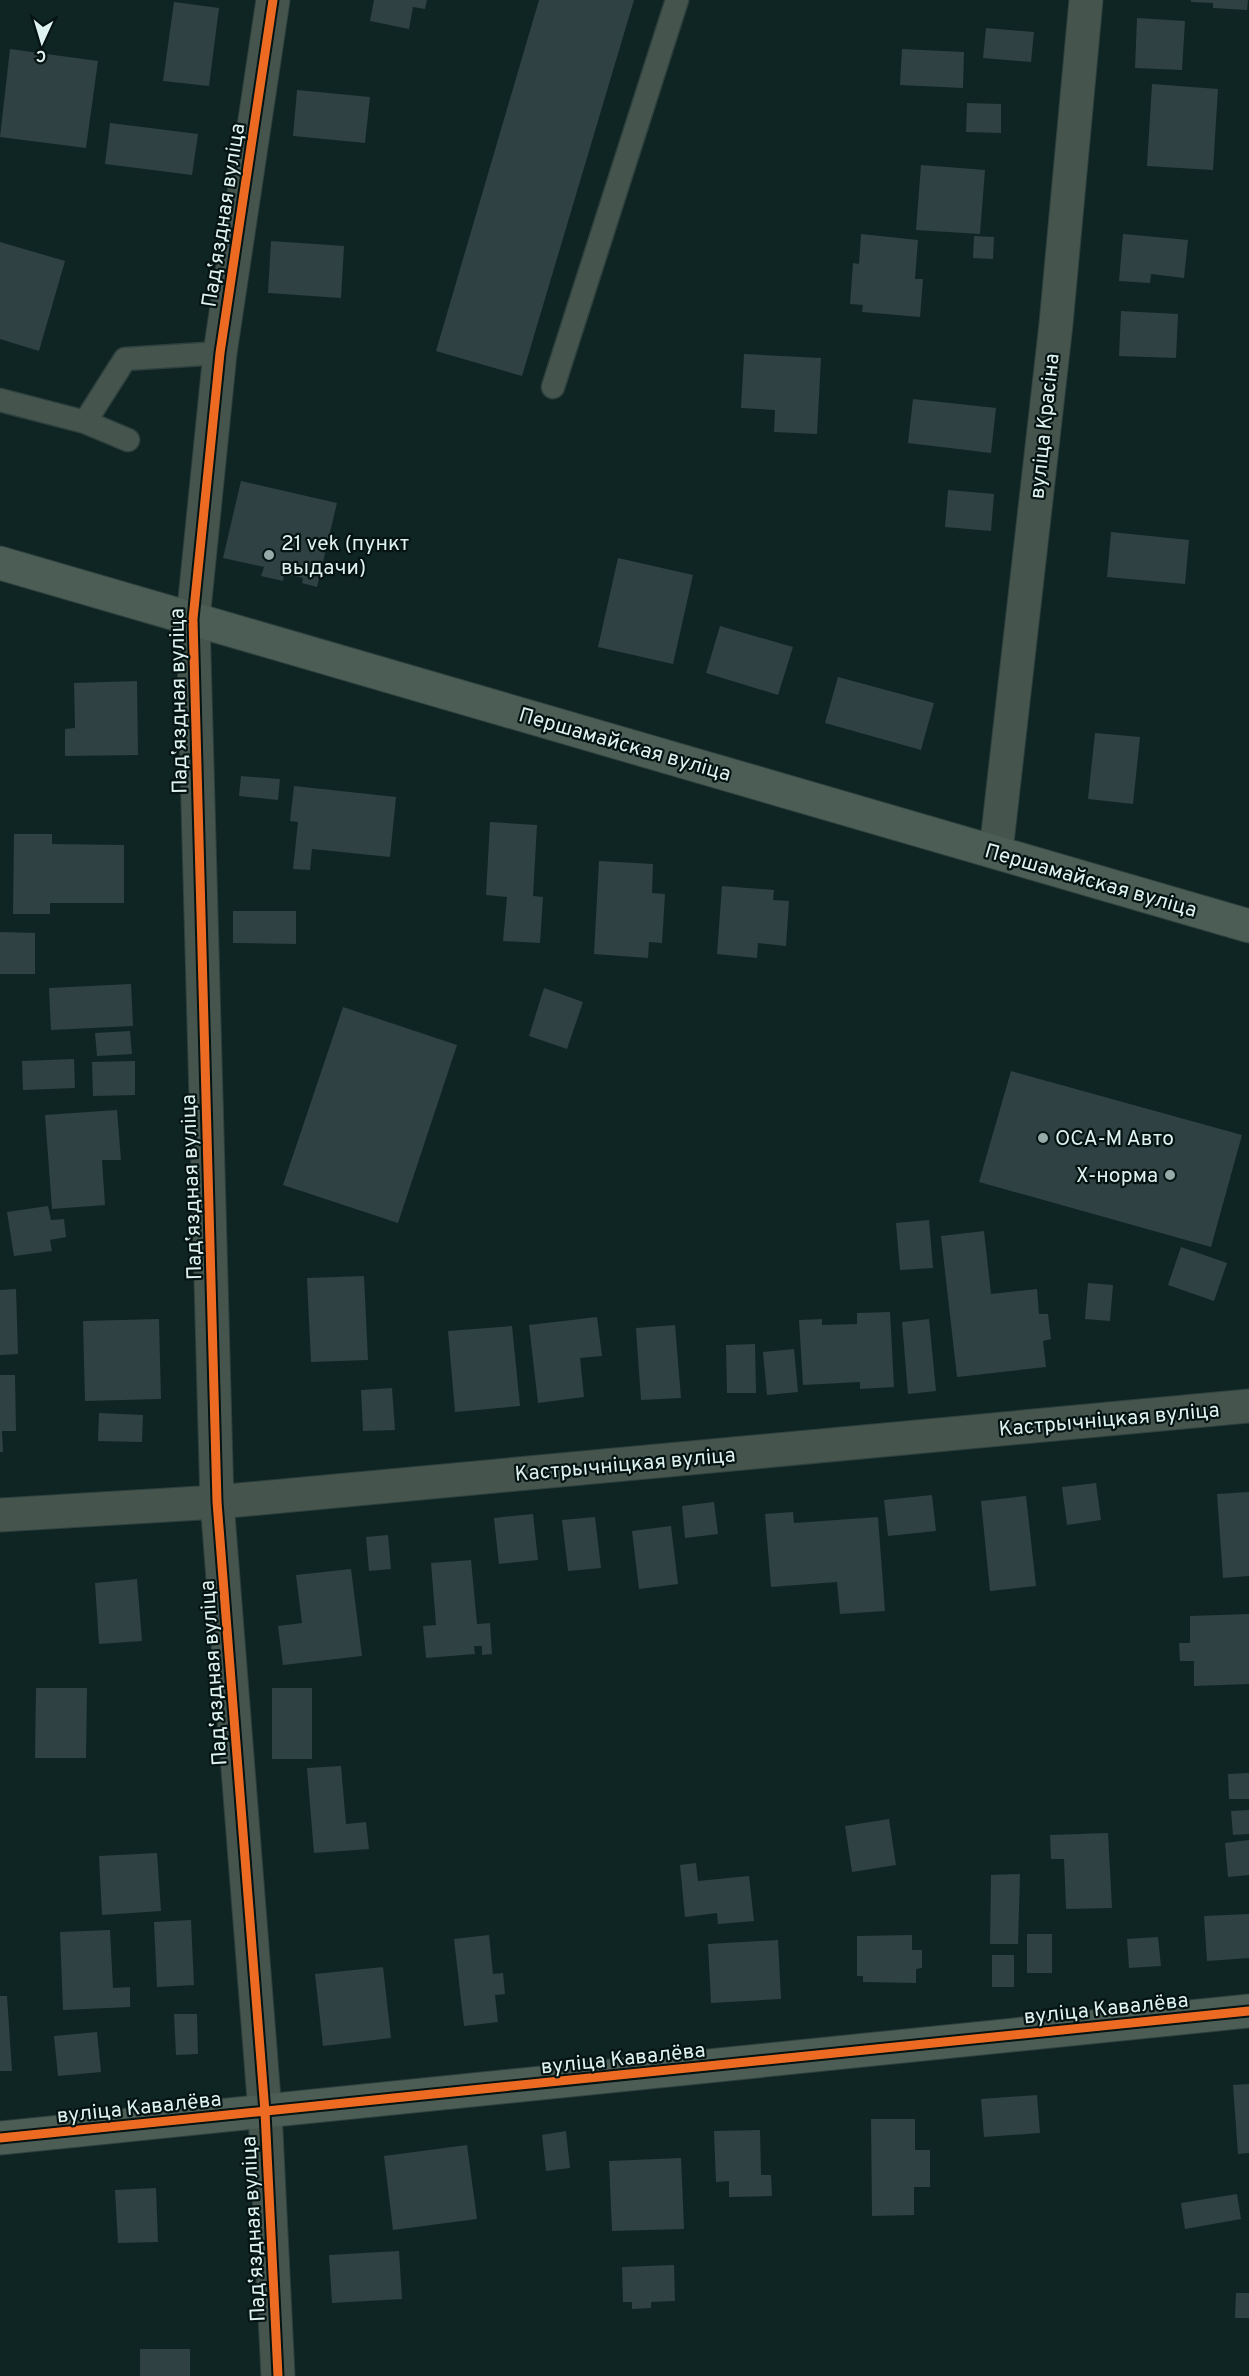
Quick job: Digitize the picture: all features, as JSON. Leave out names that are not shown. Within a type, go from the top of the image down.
[{"type":"main road","name":"Першамайская вуліца","points":[[0,563],[1249,926]]},
{"type":"main road","name":"вуліца Кавалёва","points":[[0,2138],[1249,2011]]},
{"type":"street","name":"Падʼяздная вуліца","points":[[273,0],[220,353],[193,619],[217,1502],[265,2112],[278,2376]]},
{"type":"street","name":"вуліца Красіна","points":[[996,851],[1056,324],[1086,0]]},
{"type":"street","name":"Кастрычніцкая вуліца","points":[[0,1515],[217,1502],[1249,1406]]},
{"type":"lane","points":[[554,387],[677,0]]},
{"type":"lane","points":[[85,422],[125,359],[220,353]]},
{"type":"lane","points":[[0,400],[85,422],[128,440]]},
{"type":"building","points":[[374,0],[427,0],[425,9],[413,7],[409,29],[370,21]]},
{"type":"building","points":[[539,0],[634,0],[522,376],[436,351]]},
{"type":"building","points":[[1191,0],[1248,0],[1247,10],[1213,8],[1213,3],[1191,2]]},
{"type":"building","points":[[174,2],[219,8],[209,86],[163,81]]},
{"type":"building","points":[[1137,18],[1185,21],[1182,70],[1135,68]]},
{"type":"building","points":[[986,28],[1034,32],[1031,62],[983,58]]},
{"type":"building","points":[[10,49],[98,61],[86,148],[0,137]]},
{"type":"building","points":[[902,49],[964,52],[963,88],[900,85]]},
{"type":"building","points":[[1152,84],[1218,89],[1213,170],[1147,166]]},
{"type":"building","points":[[297,90],[370,97],[365,143],[293,136]]},
{"type":"building","points":[[967,103],[1001,104],[1001,133],[966,132]]},
{"type":"building","points":[[110,123],[198,134],[192,175],[105,164]]},
{"type":"building","points":[[921,165],[985,170],[980,234],[916,230]]},
{"type":"building","points":[[861,234],[918,240],[915,279],[923,279],[920,317],[862,312],[863,305],[850,304],[853,263],[859,264]]},
{"type":"building","points":[[1123,234],[1188,240],[1184,278],[1151,274],[1150,283],[1119,281]]},
{"type":"building","points":[[974,236],[994,237],[993,259],[973,258]]},
{"type":"building","points":[[271,241],[344,246],[341,298],[268,293]]},
{"type":"building","points":[[0,242],[65,261],[39,351],[0,339]]},
{"type":"building","points":[[1121,311],[1178,314],[1176,358],[1119,356]]},
{"type":"building","points":[[744,354],[821,358],[817,434],[774,432],[775,410],[741,408]]},
{"type":"building","points":[[913,399],[996,408],[991,453],[908,443]]},
{"type":"building","points":[[241,481],[337,503],[317,587],[302,583],[303,578],[284,574],[283,581],[261,576],[264,567],[223,558]]},
{"type":"building","points":[[948,490],[994,494],[991,531],[945,527]]},
{"type":"building","points":[[1111,532],[1189,540],[1185,584],[1107,577]]},
{"type":"building","points":[[618,558],[693,575],[673,664],[598,647]]},
{"type":"building","points":[[720,626],[793,647],[778,695],[706,673]]},
{"type":"building","points":[[838,677],[934,703],[921,750],[825,723]]},
{"type":"building","points":[[137,681],[138,755],[65,756],[65,729],[75,728],[74,683]]},
{"type":"building","points":[[1095,733],[1140,737],[1133,804],[1088,799]]},
{"type":"building","points":[[241,776],[280,779],[278,800],[239,796]]},
{"type":"building","points":[[294,786],[396,797],[390,857],[312,849],[310,870],[293,869],[298,822],[290,821]]},
{"type":"building","points":[[490,822],[537,825],[533,896],[543,897],[540,943],[503,941],[507,897],[486,895]]},
{"type":"building","points":[[14,834],[52,834],[52,844],[124,845],[124,903],[50,903],[50,914],[13,914]]},
{"type":"building","points":[[599,861],[653,864],[652,893],[665,894],[662,943],[649,942],[648,958],[594,954]]},
{"type":"building","points":[[722,886],[774,890],[773,900],[789,901],[786,946],[758,943],[757,958],[717,954]]},
{"type":"building","points":[[233,911],[296,911],[296,944],[233,943]]},
{"type":"building","points":[[0,932],[35,933],[35,974],[0,974]]},
{"type":"building","points":[[131,984],[133,1026],[51,1030],[49,988]]},
{"type":"building","points":[[544,988],[583,1002],[567,1049],[529,1036]]},
{"type":"building","points":[[343,1007],[457,1045],[398,1223],[283,1185]]},
{"type":"building","points":[[130,1031],[132,1054],[97,1056],[95,1033]]},
{"type":"building","points":[[74,1059],[75,1088],[23,1090],[22,1061]]},
{"type":"building","points":[[135,1061],[135,1095],[93,1096],[92,1062]]},
{"type":"building","points":[[1011,1071],[1242,1135],[1211,1247],[979,1182]]},
{"type":"building","points":[[117,1110],[121,1160],[102,1160],[105,1205],[52,1209],[45,1115]]},
{"type":"building","points":[[48,1206],[51,1220],[64,1219],[66,1237],[50,1240],[52,1251],[14,1256],[7,1212]]},
{"type":"building","points":[[929,1220],[933,1268],[900,1270],[896,1223]]},
{"type":"building","points":[[984,1231],[991,1294],[1037,1289],[1039,1314],[1048,1314],[1051,1339],[1043,1341],[1046,1367],[957,1377],[941,1236]]},
{"type":"building","points":[[1181,1247],[1227,1263],[1214,1301],[1168,1285]]},
{"type":"building","points":[[364,1276],[368,1360],[311,1362],[307,1278]]},
{"type":"building","points":[[1088,1283],[1113,1285],[1110,1321],[1085,1319]]},
{"type":"building","points":[[16,1289],[18,1354],[0,1355],[0,1290]]},
{"type":"building","points":[[890,1312],[894,1387],[860,1389],[860,1382],[803,1385],[799,1320],[822,1319],[822,1325],[857,1324],[857,1313]]},
{"type":"building","points":[[597,1317],[602,1356],[580,1358],[584,1397],[538,1403],[529,1325]]},
{"type":"building","points":[[159,1319],[161,1399],[85,1401],[83,1321]]},
{"type":"building","points":[[929,1319],[936,1391],[908,1394],[902,1322]]},
{"type":"building","points":[[675,1325],[681,1398],[641,1400],[636,1328]]},
{"type":"building","points":[[512,1326],[520,1406],[455,1412],[448,1331]]},
{"type":"building","points":[[755,1344],[756,1393],[727,1393],[726,1345]]},
{"type":"building","points":[[794,1349],[798,1392],[767,1395],[763,1352]]},
{"type":"building","points":[[0,1375],[15,1375],[16,1431],[2,1431],[3,1452],[0,1452]]},
{"type":"building","points":[[392,1388],[395,1430],[363,1431],[361,1390]]},
{"type":"building","points":[[99,1413],[143,1415],[142,1442],[98,1441]]},
{"type":"building","points":[[1096,1483],[1101,1520],[1067,1525],[1062,1487]]},
{"type":"building","points":[[1249,1492],[1249,1576],[1223,1578],[1217,1494]]},
{"type":"building","points":[[932,1495],[936,1531],[888,1536],[884,1500]]},
{"type":"building","points":[[1026,1496],[1036,1586],[990,1591],[981,1501]]},
{"type":"building","points":[[714,1502],[718,1534],[685,1538],[682,1506]]},
{"type":"building","points":[[793,1512],[794,1523],[878,1517],[885,1611],[840,1614],[837,1582],[771,1587],[765,1514]]},
{"type":"building","points":[[533,1514],[538,1560],[499,1564],[494,1518]]},
{"type":"building","points":[[595,1517],[601,1568],[568,1571],[562,1520]]},
{"type":"building","points":[[671,1526],[678,1584],[639,1589],[632,1531]]},
{"type":"building","points":[[388,1535],[391,1569],[369,1571],[366,1537]]},
{"type":"building","points":[[471,1560],[477,1624],[490,1623],[492,1654],[482,1655],[482,1646],[474,1646],[475,1654],[426,1658],[423,1626],[436,1625],[431,1563]]},
{"type":"building","points":[[351,1569],[362,1656],[283,1665],[278,1626],[302,1623],[296,1575]]},
{"type":"building","points":[[137,1579],[142,1641],[99,1644],[95,1583]]},
{"type":"building","points":[[1249,1614],[1249,1684],[1194,1686],[1194,1661],[1180,1661],[1179,1643],[1190,1643],[1190,1616]]},
{"type":"building","points":[[36,1688],[87,1688],[86,1758],[35,1758]]},
{"type":"building","points":[[272,1688],[312,1688],[312,1759],[272,1759]]},
{"type":"building","points":[[341,1766],[346,1824],[366,1822],[369,1849],[314,1853],[307,1768]]},
{"type":"building","points":[[1249,1773],[1249,1799],[1229,1799],[1228,1774]]},
{"type":"building","points":[[1249,1810],[1249,1834],[1233,1835],[1231,1811]]},
{"type":"building","points":[[889,1819],[896,1865],[852,1872],[845,1826]]},
{"type":"building","points":[[1108,1833],[1112,1908],[1066,1909],[1064,1859],[1051,1859],[1050,1835]]},
{"type":"building","points":[[1249,1840],[1249,1875],[1228,1877],[1225,1843]]},
{"type":"building","points":[[157,1853],[161,1911],[102,1915],[99,1856]]},
{"type":"building","points":[[696,1863],[698,1881],[749,1876],[754,1921],[718,1924],[717,1913],[685,1917],[680,1865]]},
{"type":"building","points":[[1020,1874],[1018,1944],[990,1944],[991,1875]]},
{"type":"building","points":[[1249,1914],[1249,1958],[1207,1961],[1204,1916]]},
{"type":"building","points":[[191,1920],[194,1985],[157,1987],[154,1922]]},
{"type":"building","points":[[110,1930],[113,1988],[130,1987],[130,2007],[63,2010],[60,1932]]},
{"type":"building","points":[[1027,1934],[1052,1934],[1052,1973],[1027,1973]]},
{"type":"building","points":[[489,1935],[493,1974],[503,1973],[505,1994],[495,1995],[498,2022],[464,2026],[454,1939]]},
{"type":"building","points":[[912,1935],[912,1950],[922,1950],[922,1968],[916,1969],[916,1983],[863,1982],[863,1976],[857,1976],[857,1936]]},
{"type":"building","points":[[1158,1937],[1161,1966],[1129,1968],[1127,1939]]},
{"type":"building","points":[[778,1940],[781,1999],[711,2003],[708,1944]]},
{"type":"building","points":[[992,1955],[1014,1955],[1014,1987],[992,1987]]},
{"type":"building","points":[[383,1967],[391,2038],[323,2046],[315,1974]]},
{"type":"building","points":[[0,1996],[7,1996],[12,2071],[0,2071]]},
{"type":"building","points":[[174,2014],[197,2014],[198,2054],[176,2055]]},
{"type":"building","points":[[97,2032],[101,2072],[58,2076],[54,2036]]},
{"type":"building","points":[[1249,2084],[1249,2153],[1238,2154],[1233,2085]]},
{"type":"building","points":[[1037,2095],[1040,2133],[984,2137],[981,2099]]},
{"type":"building","points":[[871,2119],[915,2119],[915,2150],[930,2150],[930,2187],[914,2187],[914,2215],[872,2216]]},
{"type":"building","points":[[760,2130],[761,2175],[771,2175],[772,2196],[729,2197],[729,2181],[716,2182],[714,2131]]},
{"type":"building","points":[[566,2131],[570,2168],[546,2171],[542,2135]]},
{"type":"building","points":[[467,2145],[477,2219],[393,2230],[384,2156]]},
{"type":"building","points":[[681,2158],[684,2229],[612,2231],[609,2161]]},
{"type":"building","points":[[156,2188],[158,2242],[118,2243],[115,2190]]},
{"type":"building","points":[[1237,2194],[1241,2219],[1185,2229],[1181,2203]]},
{"type":"building","points":[[399,2251],[402,2299],[332,2303],[329,2255]]},
{"type":"building","points":[[674,2265],[675,2301],[651,2302],[651,2308],[632,2309],[632,2302],[623,2302],[622,2267]]},
{"type":"building","points":[[1236,2293],[1249,2293],[1249,2318],[1235,2318]]},
{"type":"building","points":[[140,2349],[190,2349],[190,2376],[140,2376]]},
{"type":"cycle path","points":[[273,0],[220,353],[193,619],[217,1502],[265,2112],[278,2376]]},
{"type":"cycle path","points":[[0,2138],[1249,2011]]},
{"type":"place","name":"21 vek (пункт выдачи)","points":[[269,555]]},
{"type":"place","name":"ОСА-М Авто","points":[[1043,1138]]},
{"type":"place","name":"Х-норма","points":[[1170,1175]]}]
